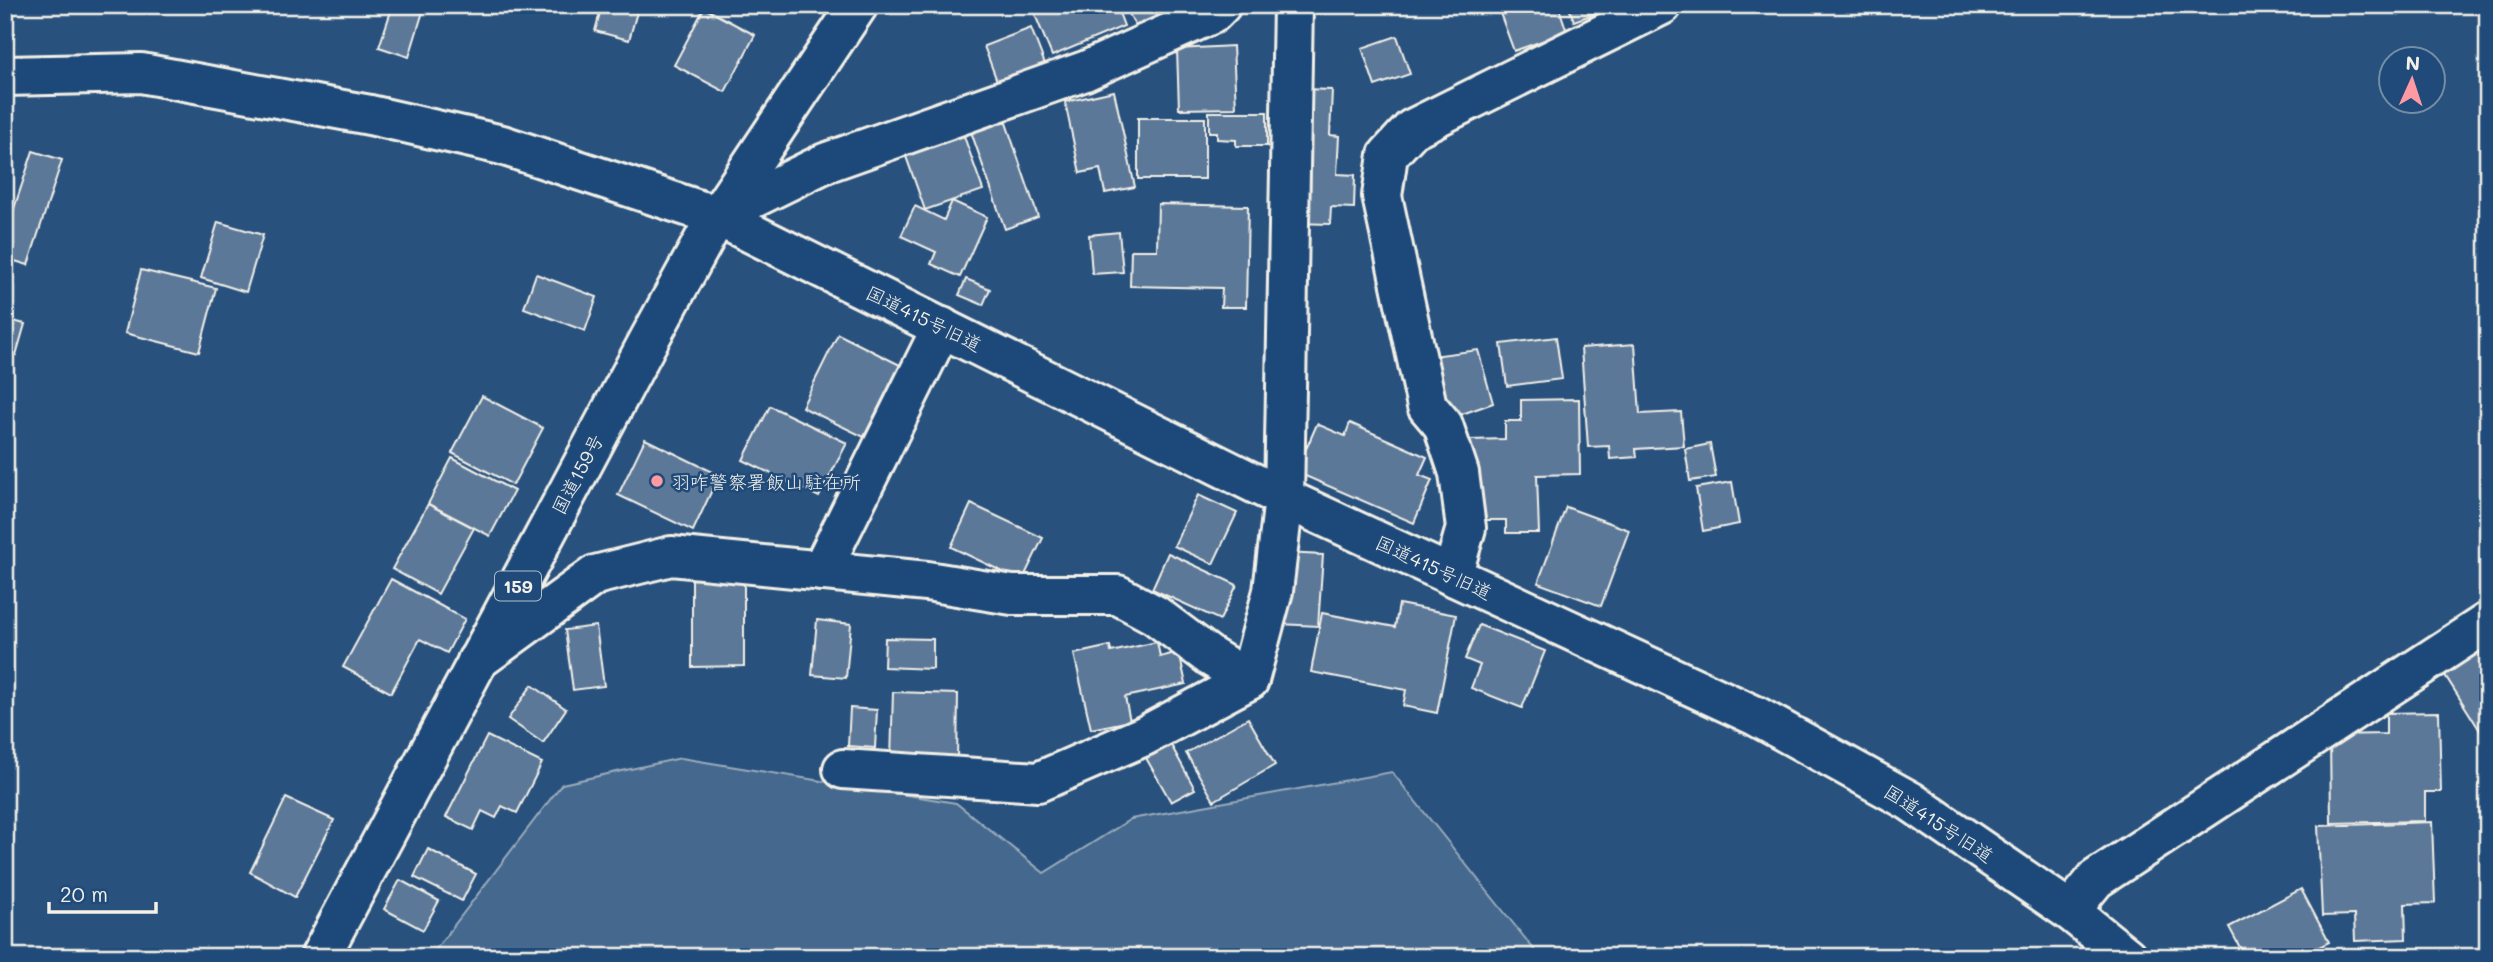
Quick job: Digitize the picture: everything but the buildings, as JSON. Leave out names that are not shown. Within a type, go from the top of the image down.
[{"type":"main road","name":"国道159号","points":[[320,957],[717,216],[858,5]]},
{"type":"main road","points":[[717,216],[825,163],[1085,71],[1212,14],[1221,5]]},
{"type":"main road","points":[[843,769],[1038,782],[1144,736],[1249,680],[1273,591],[1284,498],[1293,5]]},
{"type":"main road","points":[[1452,576],[1466,528],[1459,473],[1443,425],[1427,406],[1424,393],[1382,195],[1388,155],[1412,129],[1662,5]]},
{"type":"main road","name":"国道415号旧道","points":[[5,76],[141,74],[370,115],[502,145],[717,216],[1284,498],[1756,716],[1910,801],[2070,911],[2127,957]]},
{"type":"main road","points":[[821,571],[942,327]]},
{"type":"main road","points":[[477,661],[595,575],[671,556],[927,582],[1012,595],[1118,595],[1155,615],[1211,657],[1249,680]]},
{"type":"main road","points":[[2070,911],[2096,879],[2488,622]]},
{"type":"shaded area","points":[[681,758],[956,803],[1044,873],[1131,819],[1392,772],[1540,957],[438,957],[436,949],[562,784]]},
{"type":"place","name":"羽咋警察署飯山駐在所","points":[[657,481]]}]
